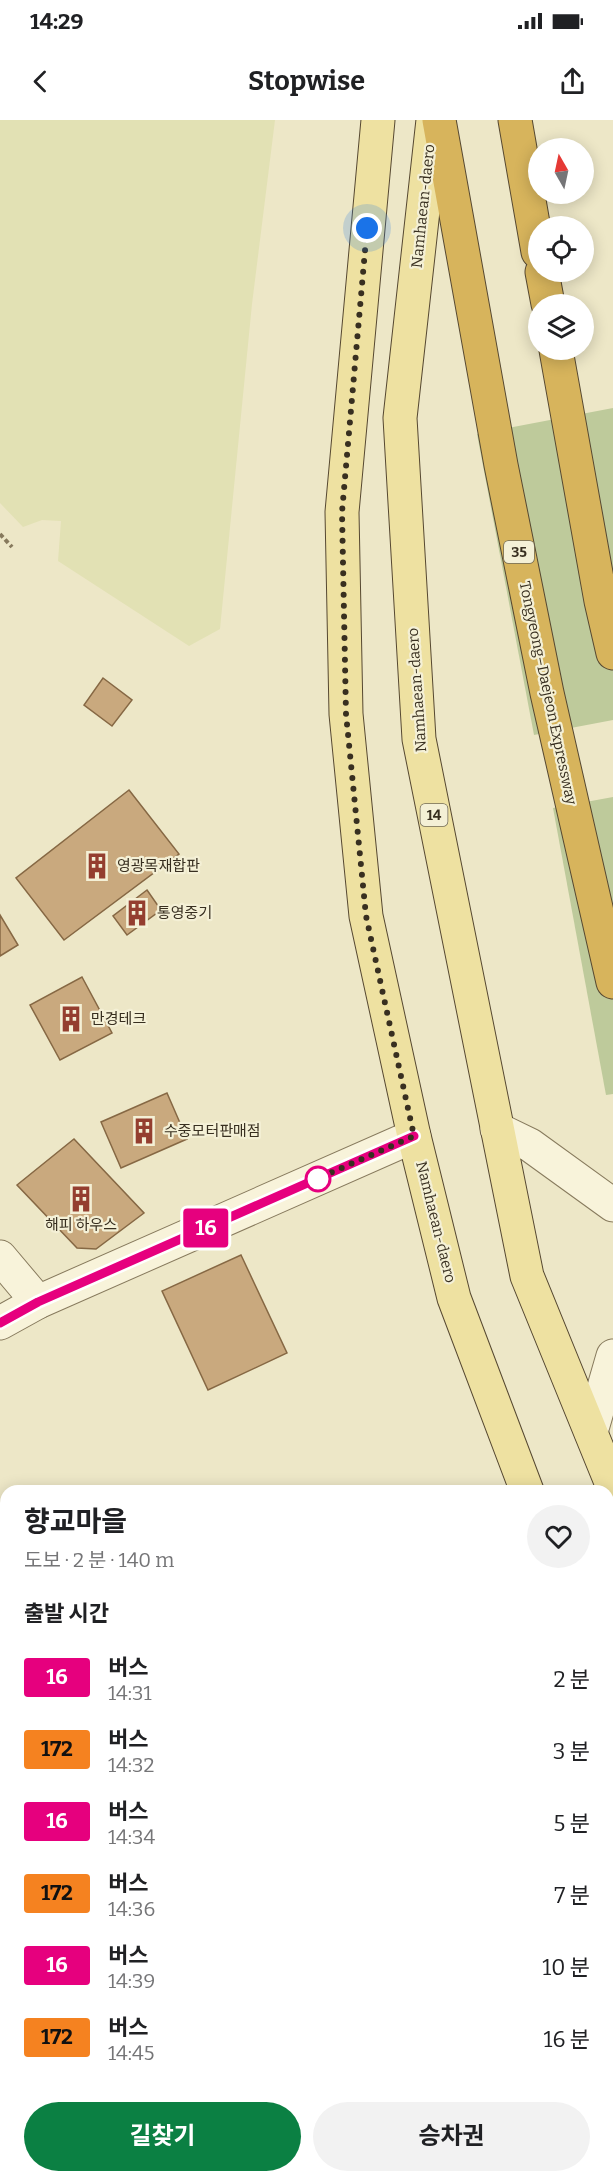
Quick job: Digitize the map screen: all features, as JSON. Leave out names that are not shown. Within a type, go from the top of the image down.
[{"type":"highway","name":"Tongyeong–Daejeon Expressway","points":[[439,120],[501,465],[547,693],[613,982]]},
{"type":"highway","points":[[515,120],[532,216]]},
{"type":"highway","points":[[558,360],[601,601],[613,653]]},
{"type":"main road","name":"Namhaean-daero","points":[[378,120],[342,512],[346,714],[366,916],[414,1136],[454,1298],[525,1485]]},
{"type":"main road","name":"Namhaean-daero","points":[[433,120],[400,418],[419,739],[527,1276],[612,1485]]},
{"type":"street","points":[[496,1129],[530,1145],[613,1205]]},
{"type":"street","points":[[0,1323],[38,1302],[414,1136]]},
{"type":"street","points":[[0,1257],[38,1302]]},
{"type":"street","points":[[591,1432],[613,1356]]},
{"type":"path","points":[[0,534],[12,547]]},
{"type":"green space","points":[[0,120],[275,120],[252,304],[220,629],[189,646],[58,561],[61,521],[42,520],[23,527],[0,503]]},
{"type":"green space","points":[[613,408],[613,720],[534,735],[477,434]]},
{"type":"green space","points":[[613,797],[613,1094],[606,1095],[553,808]]},
{"type":"building","points":[[103,678],[132,700],[112,726],[84,705]]},
{"type":"building","name":"영광목재합판","points":[[129,790],[179,854],[64,940],[16,878]]},
{"type":"building","name":"통영중기","points":[[147,890],[161,910],[127,935],[113,916]]},
{"type":"building","points":[[0,915],[18,945],[0,956]]},
{"type":"building","name":"만경테크","points":[[82,977],[112,1033],[60,1060],[30,1005]]},
{"type":"building","name":"수중모터판매점","points":[[167,1093],[187,1139],[121,1168],[101,1122]]},
{"type":"building","name":"해피 하우스","points":[[74,1139],[144,1213],[96,1249],[77,1248],[17,1185]]},
{"type":"building","points":[[241,1255],[287,1353],[208,1390],[162,1291]]},
{"type":"bus line","name":"16","points":[[0,1323],[38,1302],[414,1136]]},
{"type":"place","name":"영광목재합판","points":[[97,866]]},
{"type":"place","name":"통영중기","points":[[137,913]]},
{"type":"place","name":"만경테크","points":[[71,1019]]},
{"type":"place","name":"수중모터판매점","points":[[144,1131]]},
{"type":"place","name":"해피 하우스","points":[[81,1199]]},
{"type":"route","points":[[318,1179],[310,1182],[414,1136],[366,916],[346,714],[342,512],[367,228]]}]
